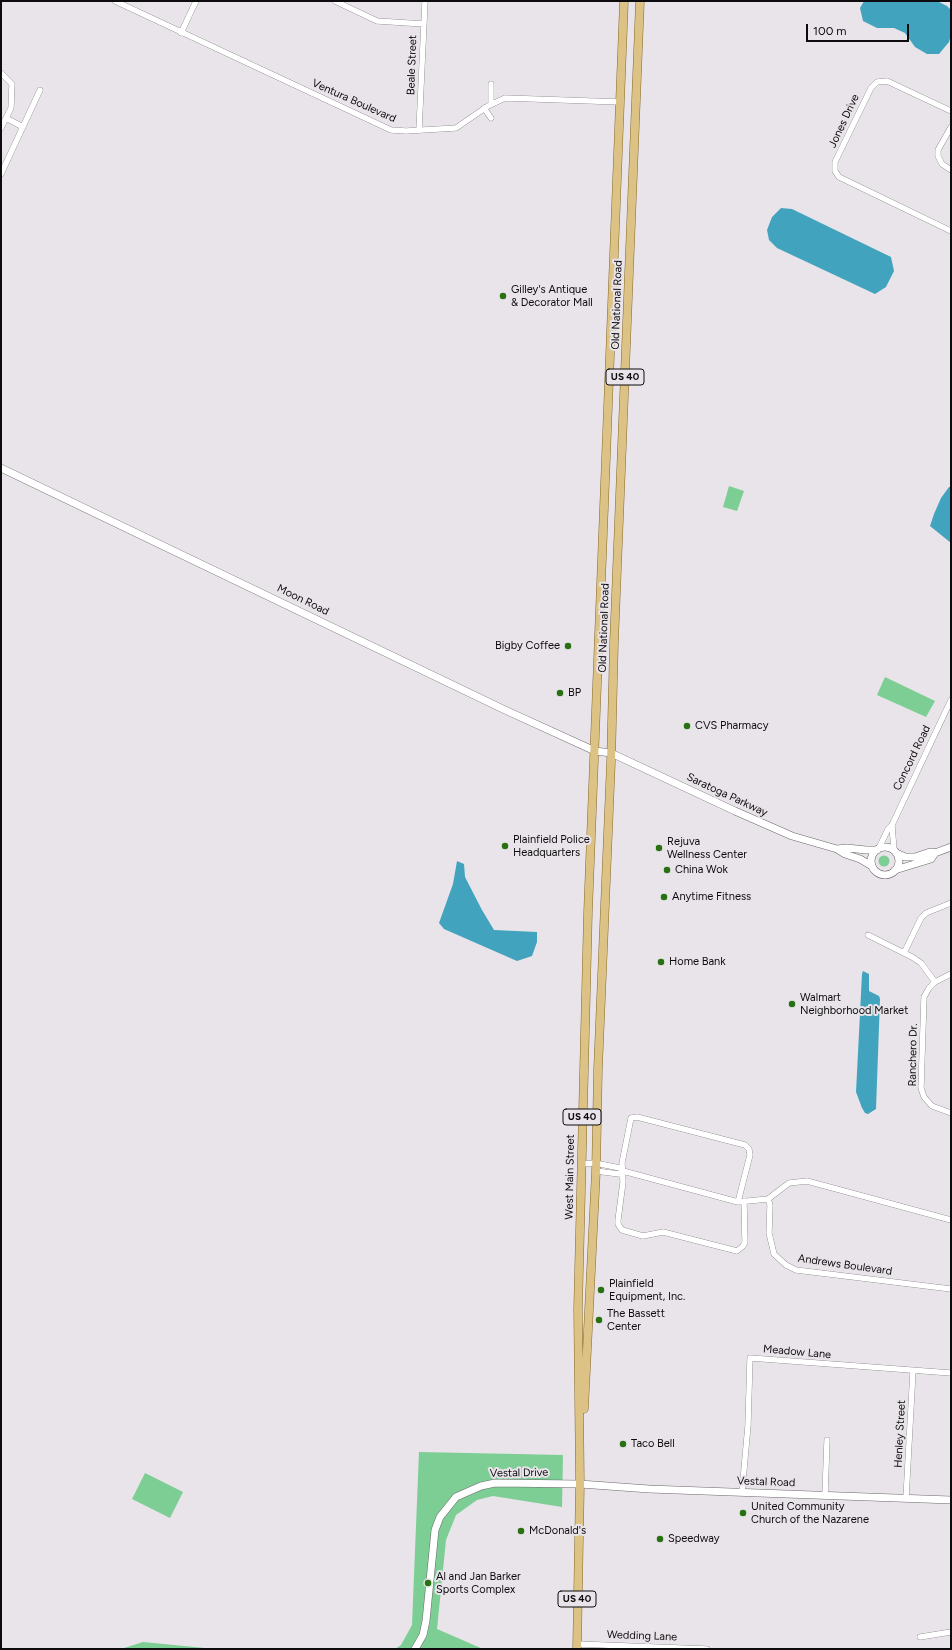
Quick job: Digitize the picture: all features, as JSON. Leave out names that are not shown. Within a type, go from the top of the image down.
[{"type":"main road","name":"Old National Road","points":[[595,751],[608,372],[624,1]]},
{"type":"main road","name":"Old National Road","points":[[611,753],[614,635],[640,1]]},
{"type":"main road","name":"West Main Street","points":[[577,1646],[580,1484],[578,1309],[588,912],[595,751]]},
{"type":"main road","name":"West Main Street","points":[[580,1484],[596,1167],[611,753]]},
{"type":"street","name":"Ventura Boulevard","points":[[114,1],[386,128],[398,131],[456,128],[484,108],[505,98],[620,102]]},
{"type":"street","points":[[181,32],[196,1]]},
{"type":"street","points":[[335,1],[377,21],[424,24]]},
{"type":"street","name":"Beale Street","points":[[420,130],[425,1]]},
{"type":"street","points":[[1,73],[12,84],[11,108],[1,128]]},
{"type":"street","name":"Jones Drive","points":[[951,111],[887,81],[877,82],[871,88],[835,162],[835,171],[840,177],[951,230]]},
{"type":"street","points":[[491,84],[491,104]]},
{"type":"street","points":[[1,174],[40,90]]},
{"type":"street","points":[[484,108],[491,118]]},
{"type":"street","points":[[6,118],[23,126]]},
{"type":"street","points":[[951,127],[938,150],[938,156],[942,164],[951,170]]},
{"type":"street","name":"Moon Road","points":[[1,468],[505,710],[595,751],[611,753]]},
{"type":"street","name":"Concord Road","points":[[878,849],[888,829],[892,825],[951,700]]},
{"type":"street","name":"Saratoga Parkway","points":[[611,753],[792,836],[838,849],[845,854],[860,859],[872,866]]},
{"type":"street","name":"Concord Road","points":[[892,825],[895,852]]},
{"type":"street","points":[[935,853],[931,859],[895,870],[890,874],[884,875],[878,873],[872,866],[871,857],[878,849],[885,847],[905,857],[912,857],[930,852],[935,853],[951,847]]},
{"type":"street","name":"Saratoga Parkway","points":[[838,849],[878,849]]},
{"type":"street","points":[[895,852],[898,861],[895,870]]},
{"type":"street","points":[[904,953],[921,918],[926,913],[951,903]]},
{"type":"street","points":[[868,935],[904,953],[921,964],[935,982]]},
{"type":"street","name":"Ranchero Dr.","points":[[951,974],[935,982],[929,988],[924,997],[921,1088],[926,1101],[932,1106],[951,1112]]},
{"type":"street","points":[[633,1117],[745,1145],[749,1149],[750,1155],[741,1201],[743,1246],[737,1251],[663,1232],[650,1236],[636,1235],[622,1230],[618,1224],[623,1171],[622,1163],[629,1121],[633,1117]]},
{"type":"street","points":[[581,1164],[596,1167],[620,1168],[623,1171],[741,1201],[768,1199],[789,1183],[806,1182],[951,1220]]},
{"type":"street","name":"Andrews Boulevard","points":[[768,1199],[770,1204],[769,1233],[774,1254],[786,1265],[796,1270],[951,1288]]},
{"type":"street","name":"Meadow Lane","points":[[742,1492],[748,1425],[750,1358],[951,1373]]},
{"type":"street","name":"Henley Street","points":[[906,1498],[913,1371]]},
{"type":"street","points":[[825,1495],[827,1440]]},
{"type":"street","name":"Vestal Drive","points":[[415,1649],[423,1635],[426,1621],[435,1530],[440,1517],[456,1497],[480,1486],[495,1483],[580,1484]]},
{"type":"street","name":"Vestal Road","points":[[580,1484],[650,1489],[951,1500]]},
{"type":"street","points":[[920,1638],[951,1632]]},
{"type":"street","name":"Wedding Lane","points":[[577,1646],[707,1649]]},
{"type":"green space","points":[[729,486],[744,491],[737,511],[723,507]]},
{"type":"green space","points":[[885,677],[935,701],[926,717],[877,695]]},
{"type":"green space","points":[[884,855],[888,857],[890,861],[888,865],[884,867],[880,865],[878,861],[880,857]]},
{"type":"green space","name":"Al and Jan Barker Sports Complex","points":[[419,1452],[563,1455],[562,1507],[493,1496],[477,1500],[456,1515],[446,1540],[437,1629],[483,1649],[395,1649],[401,1645],[412,1625]]},
{"type":"green space","points":[[145,1473],[183,1492],[170,1518],[132,1499]]},
{"type":"green space","points":[[143,1642],[215,1649],[121,1649]]},
{"type":"water","points":[[864,1],[937,1],[947,6],[951,10],[951,35],[949,42],[939,54],[927,54],[915,47],[905,33],[894,28],[877,28],[863,21],[860,8]]},
{"type":"water","points":[[781,208],[792,209],[891,257],[894,271],[886,287],[875,294],[777,248],[769,240],[767,230],[772,217]]},
{"type":"water","points":[[949,487],[951,487],[951,543],[930,526],[941,498]]},
{"type":"water","points":[[457,861],[464,864],[465,877],[494,930],[537,932],[537,942],[532,956],[517,961],[444,929],[439,923],[453,884]]},
{"type":"water","points":[[863,971],[869,974],[869,991],[879,996],[880,999],[876,1109],[868,1114],[865,1113],[862,1108],[856,1092]]},
{"type":"place","name":"Gilley's Antique & Decorator Mall","points":[[503,296]]},
{"type":"place","name":"Bigby Coffee","points":[[568,646]]},
{"type":"place","name":"BP","points":[[560,693]]},
{"type":"place","name":"CVS Pharmacy","points":[[687,726]]},
{"type":"place","name":"Plainfield Police Headquarters","points":[[505,846]]},
{"type":"place","name":"Rejuva Wellness Center","points":[[659,848]]},
{"type":"place","name":"China Wok","points":[[667,870]]},
{"type":"place","name":"Anytime Fitness","points":[[664,897]]},
{"type":"place","name":"Home Bank","points":[[661,962]]},
{"type":"place","name":"Walmart Neighborhood Market","points":[[792,1004]]},
{"type":"place","name":"Plainfield Equipment, Inc.","points":[[601,1290]]},
{"type":"place","name":"The Bassett Center","points":[[599,1320]]},
{"type":"place","name":"Taco Bell","points":[[623,1444]]},
{"type":"place","name":"United Community Church of the Nazarene","points":[[743,1513]]},
{"type":"place","name":"McDonald's","points":[[521,1531]]},
{"type":"place","name":"Speedway","points":[[660,1539]]},
{"type":"place","name":"Al and Jan Barker Sports Complex","points":[[428,1583]]}]
